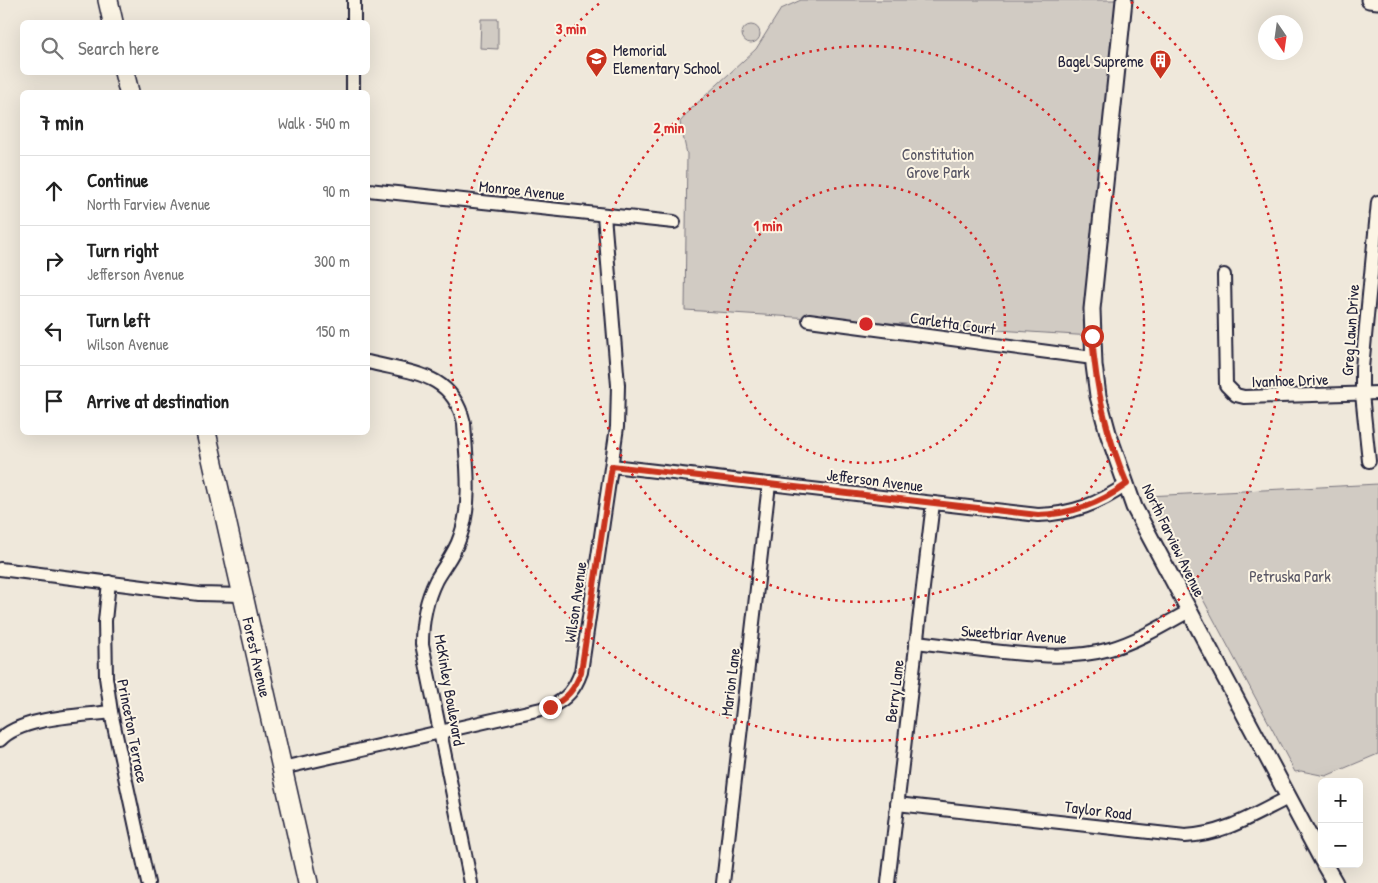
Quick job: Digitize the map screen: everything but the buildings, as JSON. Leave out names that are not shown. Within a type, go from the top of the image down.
[{"type":"main road","points":[[108,0],[113,20]]},
{"type":"main road","points":[[125,75],[128,90]]},
{"type":"main road","name":"Forest Avenue","points":[[207,435],[308,883]]},
{"type":"street","points":[[354,0],[354,20]]},
{"type":"street","name":"North Farview Avenue","points":[[1124,0],[1092,309],[1098,396],[1108,434],[1134,507],[1318,853]]},
{"type":"street","points":[[1369,0],[1378,1]]},
{"type":"street","points":[[353,75],[353,90]]},
{"type":"street","name":"Monroe Avenue","points":[[370,190],[674,222]]},
{"type":"street","name":"Greg Lawn Drive","points":[[1369,461],[1362,394],[1362,368],[1378,202]]},
{"type":"street","name":"Wilson Avenue","points":[[282,768],[550,707],[562,701],[577,684],[581,672],[617,427],[618,385],[604,215]]},
{"type":"street","name":"Ivanhoe Drive","points":[[1224,275],[1226,385],[1236,395],[1244,398],[1378,393]]},
{"type":"street","name":"Carletta Court","points":[[809,320],[1094,358]]},
{"type":"street","name":"McKinley Boulevard","points":[[370,363],[427,377],[438,382],[448,389],[456,399],[464,423],[468,503],[465,521],[454,552],[436,581],[428,600],[422,644],[471,883]]},
{"type":"street","name":"Jefferson Avenue","points":[[612,466],[1038,515],[1076,511],[1110,497],[1127,484]]},
{"type":"street","name":"Marion Lane","points":[[722,883],[769,484]]},
{"type":"street","name":"Berry Lane","points":[[888,883],[932,503]]},
{"type":"street","points":[[0,569],[198,594],[243,595]]},
{"type":"street","name":"Princeton Terrace","points":[[109,582],[105,620],[106,677],[111,712],[148,883]]},
{"type":"street","name":"Sweetbriar Avenue","points":[[916,642],[1060,657],[1110,649],[1134,640],[1190,611]]},
{"type":"street","points":[[0,740],[14,729],[30,723],[111,712]]},
{"type":"street","name":"Taylor Road","points":[[897,804],[1185,836],[1218,832],[1288,798]]},
{"type":"street","points":[[1326,868],[1334,883]]},
{"type":"green space","name":"Constitution Grove Park","points":[[801,0],[1124,0],[1092,336],[685,310],[687,154],[680,122],[692,108],[756,49],[781,9]]},
{"type":"green space","points":[[481,19],[498,19],[498,49],[480,48]]},
{"type":"green space","points":[[751,25],[757,28],[760,34],[757,40],[751,43],[745,40],[742,34],[745,28]]},
{"type":"green space","name":"Petruska Park","points":[[1378,484],[1378,754],[1326,776],[1301,771],[1295,772],[1148,496]]},
{"type":"place","name":"Memorial Elementary School","points":[[597,78]]},
{"type":"place","name":"Bagel Supreme","points":[[1160,80]]},
{"type":"route","points":[[550,707],[562,701],[570,694],[577,684],[581,672],[612,466],[1038,515],[1076,511],[1110,497],[1127,484],[1108,434],[1098,396],[1092,336]]}]
